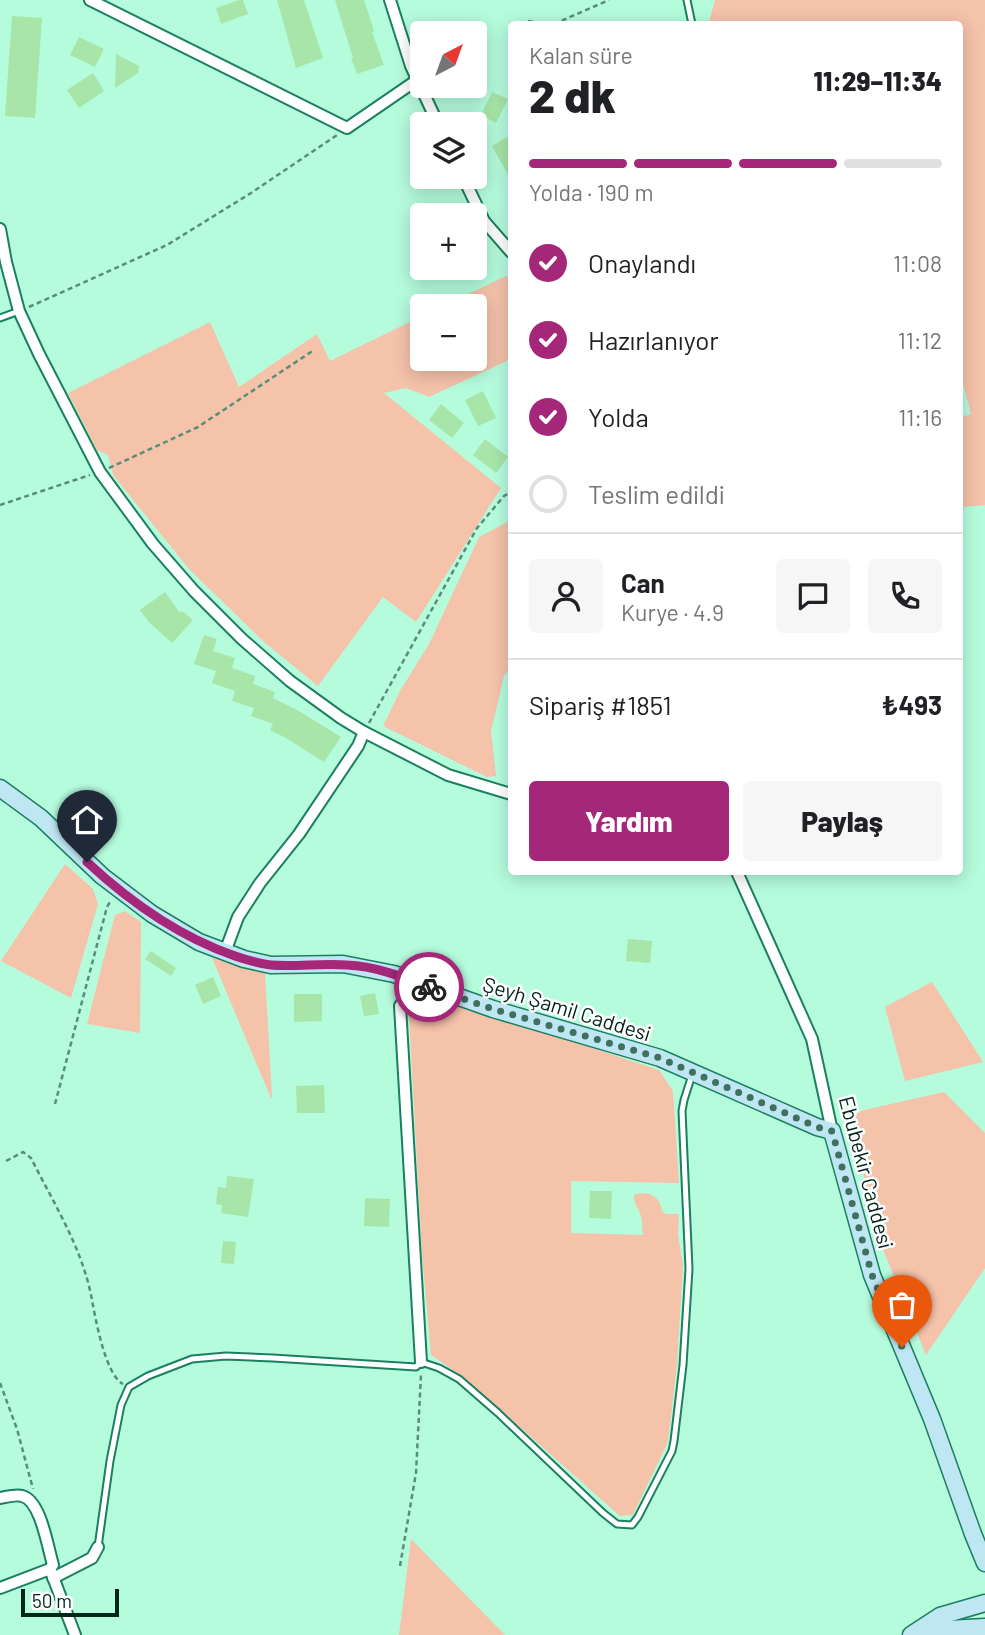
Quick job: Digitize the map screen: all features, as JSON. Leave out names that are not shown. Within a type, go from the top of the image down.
[{"type":"street","points":[[90,0],[347,128],[410,85]]},
{"type":"street","points":[[390,0],[410,63]]},
{"type":"street","points":[[469,189],[484,221],[508,249]]},
{"type":"street","points":[[0,229],[19,311],[100,472],[153,544],[194,591],[242,639],[290,681],[341,718],[448,775],[508,793]]},
{"type":"street","points":[[225,952],[238,917],[260,883],[299,834],[358,746],[364,732]]},
{"type":"street","name":"Şeyh Şamil Caddesi","points":[[0,788],[41,818],[102,876],[152,914],[191,938],[225,952],[271,965],[353,965],[394,974],[493,1009],[660,1058],[817,1127],[832,1131]]},
{"type":"street","name":"Ebubekir Caddesi","points":[[738,875],[812,1039],[832,1131],[872,1275],[932,1419],[985,1563]]},
{"type":"street","points":[[416,982],[400,1006],[421,1362]]},
{"type":"street","points":[[0,1498],[22,1496],[38,1509],[53,1565],[51,1574],[74,1635]]},
{"type":"street","points":[[0,1588],[51,1574],[92,1558],[98,1547]]},
{"type":"street","points":[[911,1635],[940,1616],[985,1603]]},
{"type":"street","points":[[925,1635],[948,1629],[985,1627]]},
{"type":"lane","points":[[687,0],[691,21]]},
{"type":"lane","points":[[0,318],[19,311]]},
{"type":"lane","points":[[98,1547],[110,1461],[121,1405],[129,1387],[148,1376],[192,1359],[226,1356],[415,1367],[421,1362],[439,1368],[459,1379],[498,1413],[603,1513],[617,1524],[632,1525],[672,1451],[674,1441],[683,1365],[689,1269],[682,1111],[693,1073]]},
{"type":"path","points":[[561,21],[608,0]]},
{"type":"path","points":[[19,311],[167,245],[251,194],[347,128]]},
{"type":"path","points":[[0,505],[100,472],[198,427],[314,350]]},
{"type":"path","points":[[364,732],[477,527],[508,494]]},
{"type":"path","points":[[55,1104],[107,907],[119,889]]},
{"type":"path","points":[[6,1161],[23,1152],[31,1157],[86,1271],[108,1366],[117,1381],[129,1387]]},
{"type":"path","points":[[400,1566],[416,1473],[421,1362]]},
{"type":"path","points":[[0,1383],[17,1429],[38,1509]]},
{"type":"shaded area","points":[[715,0],[985,0],[985,505],[963,507],[963,417],[971,414],[963,384],[963,21],[709,21]]},
{"type":"shaded area","points":[[508,276],[508,360],[487,370],[487,294],[468,294]]},
{"type":"shaded area","points":[[210,322],[239,387],[317,334],[330,361],[410,322],[410,371],[485,371],[429,397],[406,388],[384,393],[501,488],[416,622],[383,597],[318,686],[264,642],[189,569],[113,475],[108,455],[97,450],[68,393]]},
{"type":"shaded area","points":[[508,522],[508,670],[504,676],[491,731],[496,776],[487,777],[383,726],[400,691],[429,644],[479,537]]},
{"type":"shaded area","points":[[65,864],[93,889],[98,904],[71,998],[1,961]]},
{"type":"shaded area","points":[[125,911],[141,922],[140,1033],[87,1024],[115,915]]},
{"type":"shaded area","points":[[212,958],[265,972],[271,1098]]},
{"type":"shaded area","points":[[932,982],[983,1062],[905,1081],[885,1007]]},
{"type":"shaded area","points":[[424,995],[435,996],[659,1070],[673,1091],[679,1183],[571,1181],[571,1233],[643,1235],[641,1217],[634,1198],[634,1195],[639,1194],[656,1198],[666,1214],[679,1214],[678,1235],[683,1265],[677,1365],[668,1442],[633,1515],[620,1516],[463,1377],[431,1355],[422,1254],[409,1016]]},
{"type":"shaded area","points":[[944,1092],[985,1133],[985,1268],[926,1355],[880,1242],[851,1122],[860,1111]]},
{"type":"shaded area","points":[[411,1539],[505,1635],[399,1635]]},
{"type":"building","points":[[243,0],[248,14],[221,24],[216,8]]},
{"type":"building","points":[[277,0],[304,0],[323,58],[296,68]]},
{"type":"building","points":[[335,0],[364,0],[384,65],[357,74]]},
{"type":"building","points":[[12,16],[42,18],[35,118],[5,116]]},
{"type":"building","points":[[79,37],[104,49],[95,67],[70,55]]},
{"type":"building","points":[[116,54],[139,66],[138,73],[115,88]]},
{"type":"building","points":[[93,73],[104,91],[79,108],[67,90]]},
{"type":"building","points":[[492,92],[508,99],[496,123],[487,118],[487,112],[482,112]]},
{"type":"building","points":[[508,139],[508,175],[492,146]]},
{"type":"building","points":[[483,391],[496,418],[478,426],[465,400]]},
{"type":"building","points":[[441,404],[464,423],[452,438],[429,420]]},
{"type":"building","points":[[485,439],[508,457],[496,473],[473,455]]},
{"type":"building","points":[[165,592],[180,613],[182,611],[193,620],[172,643],[140,610]]},
{"type":"building","points":[[204,635],[217,639],[213,651],[235,658],[232,668],[255,676],[253,684],[275,692],[273,698],[341,737],[324,762],[270,730],[273,724],[251,716],[254,708],[232,701],[235,691],[212,683],[216,671],[194,664]]},
{"type":"building","points":[[628,939],[652,941],[650,963],[626,961]]},
{"type":"building","points":[[151,951],[176,968],[171,976],[145,959]]},
{"type":"building","points":[[213,977],[221,996],[203,1004],[195,985]]},
{"type":"building","points":[[375,993],[379,1014],[364,1016],[360,996]]},
{"type":"building","points":[[294,994],[322,994],[322,1021],[294,1022]]},
{"type":"building","points":[[324,1085],[325,1113],[297,1113],[296,1086]]},
{"type":"building","points":[[227,1176],[254,1179],[248,1217],[221,1213],[222,1205],[216,1204],[218,1187],[226,1188]]},
{"type":"building","points":[[590,1191],[612,1191],[611,1219],[589,1218]]},
{"type":"building","points":[[365,1198],[390,1199],[389,1227],[364,1226]]},
{"type":"building","points":[[223,1241],[236,1242],[234,1264],[221,1263]]},
{"type":"way so far","points":[[429,987],[493,1009],[660,1058],[817,1127],[832,1131],[872,1275],[902,1347]]},
{"type":"route","points":[[87,862],[152,914],[191,938],[244,959],[271,965],[353,965],[394,974],[429,987]]}]
